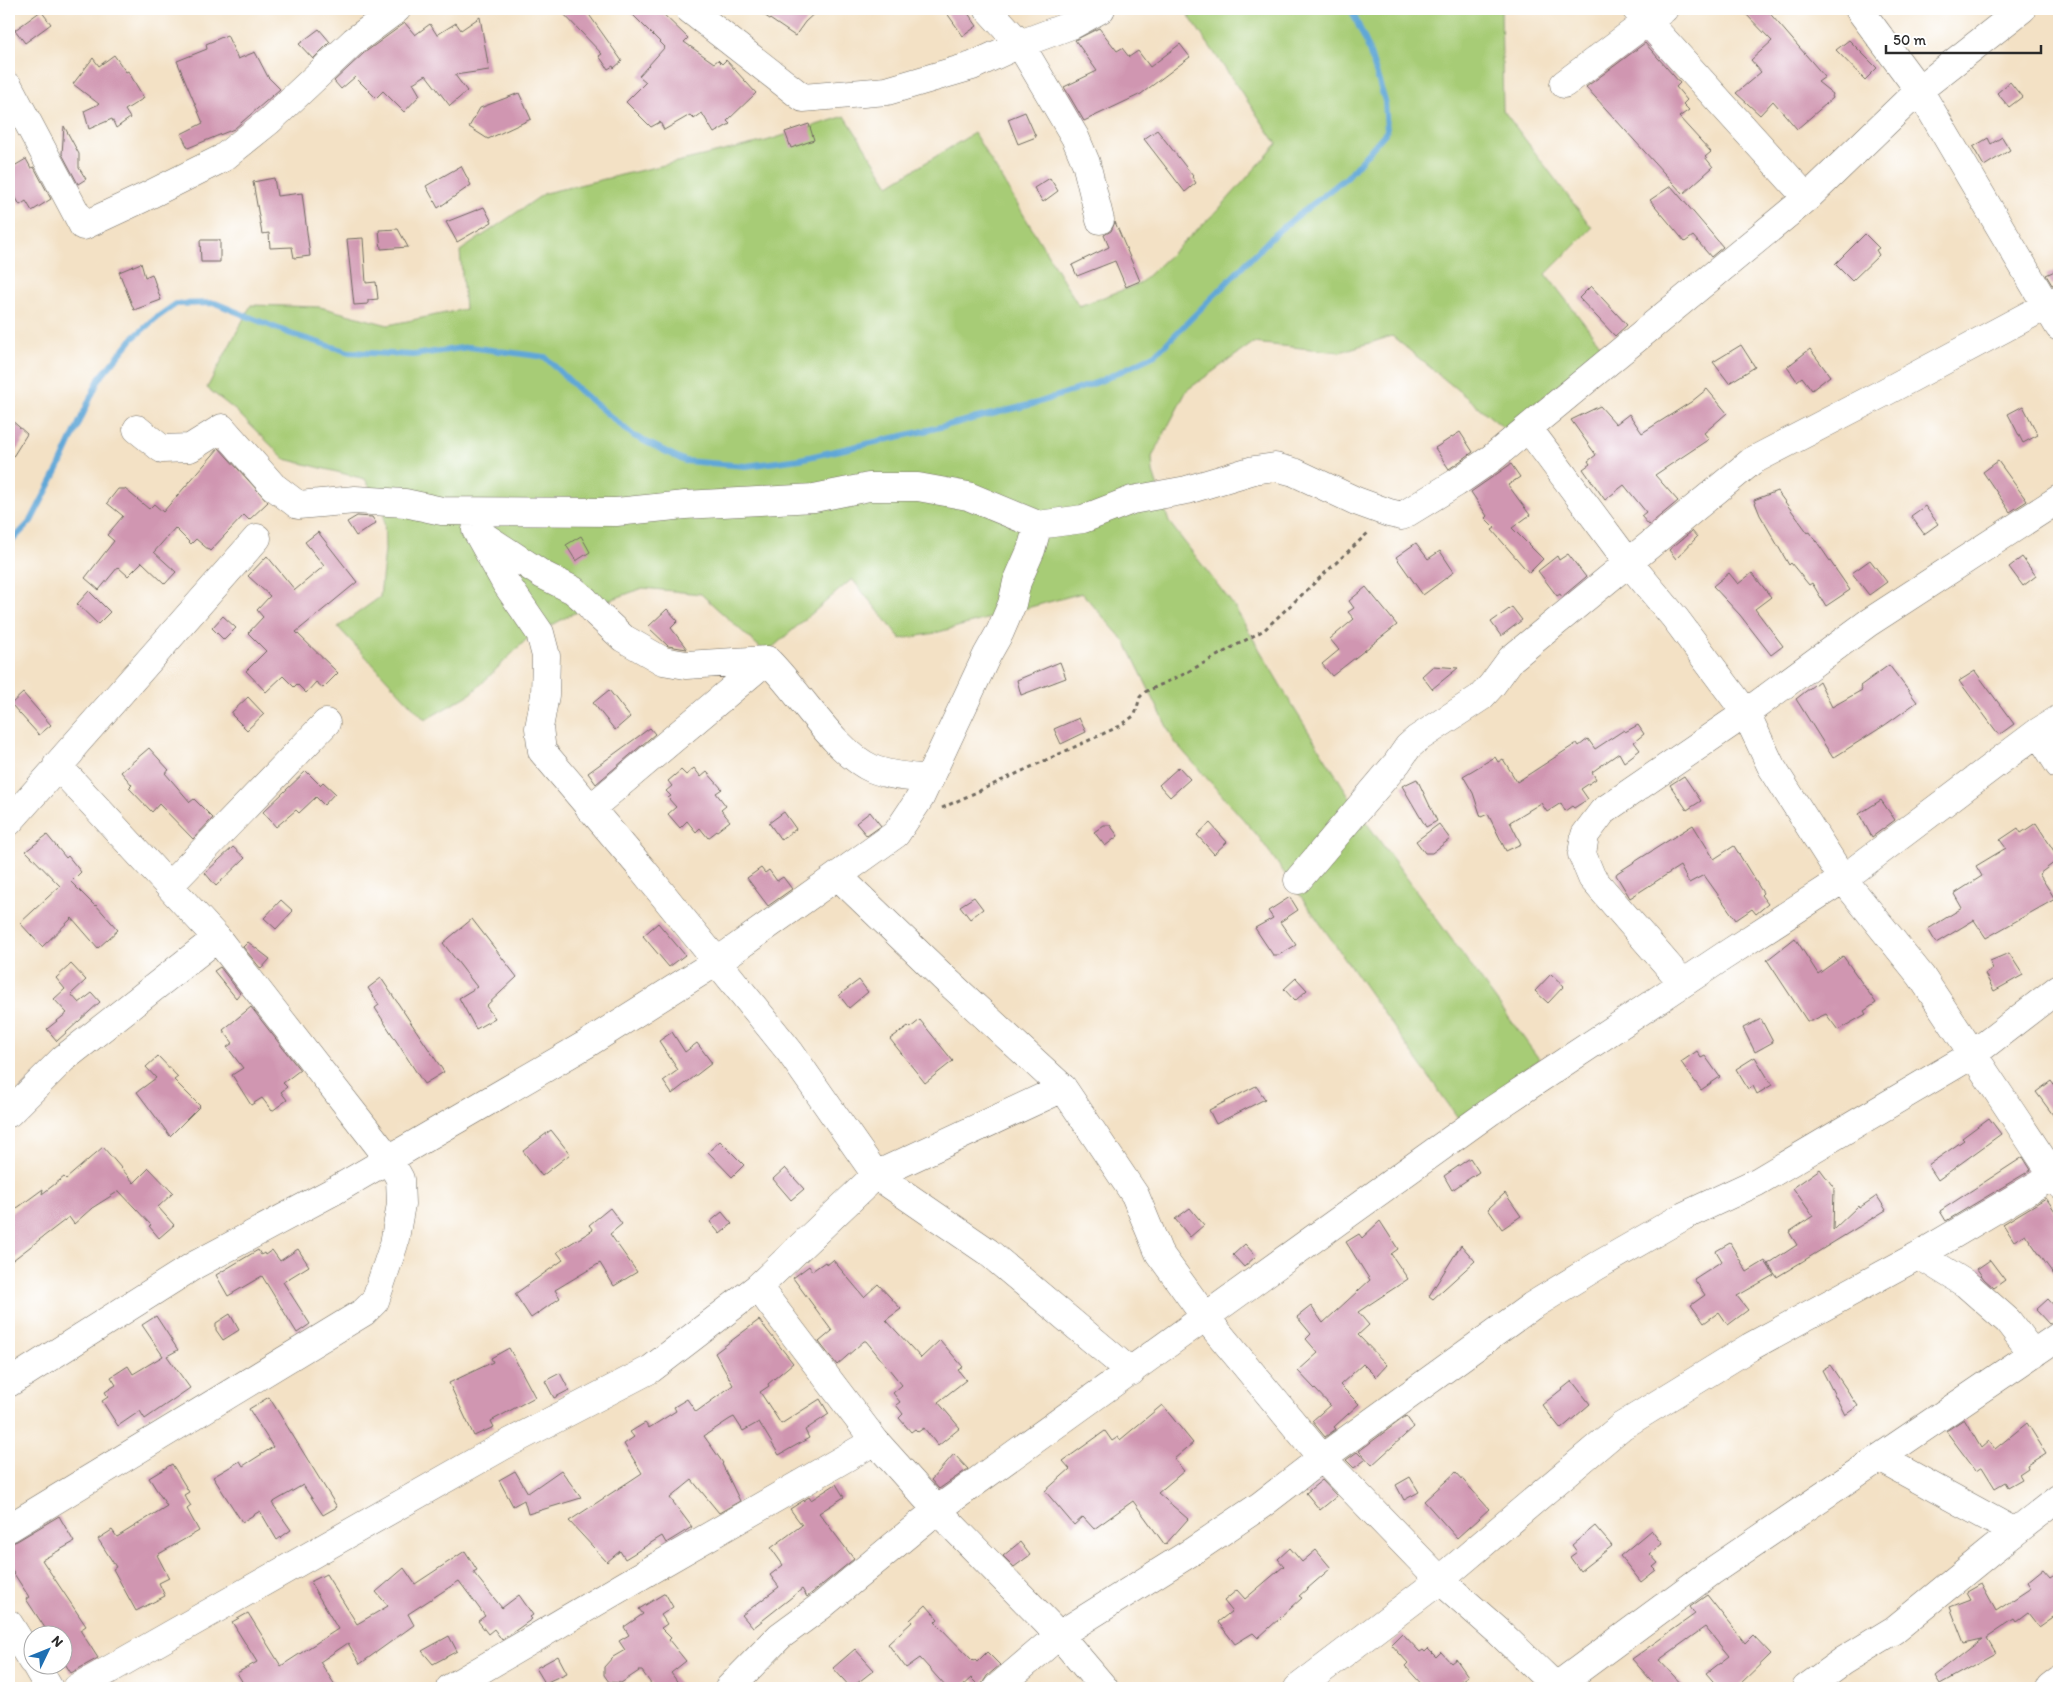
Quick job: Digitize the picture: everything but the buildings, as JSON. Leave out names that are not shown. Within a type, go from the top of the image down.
[{"type":"street","points":[[9,87],[83,226],[223,158],[269,121],[354,41],[397,9]]},
{"type":"street","points":[[689,9],[803,98],[887,91],[972,66],[1020,44],[1074,24],[1101,9]]},
{"type":"street","points":[[988,9],[1020,44],[1075,138],[1086,163],[1100,220]]},
{"type":"street","points":[[1298,880],[1417,738],[1481,697],[1511,660],[1752,461],[1887,391],[2055,310],[1919,90],[1859,9]]},
{"type":"street","points":[[137,429],[162,449],[190,448],[222,428],[273,486],[298,505],[355,500],[405,502],[442,511],[616,512],[685,504],[814,498],[868,487],[918,488],[968,496],[1038,525],[1083,518],[1132,500],[1187,490],[1254,470],[1274,467],[1294,472],[1356,502],[1402,516],[1456,483],[1492,458],[1808,198],[1919,90],[2022,9]]},
{"type":"street","points":[[1564,84],[1649,13],[1808,198]]},
{"type":"street","points":[[1298,1688],[1440,1580],[1622,1426],[1750,1347],[2057,1177],[1972,1055],[1921,976],[1843,879],[1770,766],[1746,713],[1676,618],[1628,562],[1528,428]]},
{"type":"street","points":[[1683,983],[1592,878],[1582,854],[1585,835],[1603,811],[1746,713],[1868,623],[2059,499]]},
{"type":"street","points":[[442,511],[476,530],[542,576],[573,590],[586,600],[623,638],[663,661],[686,665],[767,660],[785,678],[805,704],[851,756],[874,770],[930,779]]},
{"type":"street","points":[[9,1383],[195,1265],[389,1159],[586,1045],[718,961],[896,834],[930,779],[987,655],[1000,632],[1038,525]]},
{"type":"street","points":[[476,530],[505,582],[540,633],[546,656],[545,695],[539,728],[542,751],[718,961],[790,1052],[876,1175],[988,1252],[1131,1372]]},
{"type":"street","points":[[9,822],[258,538]]},
{"type":"street","points":[[590,809],[767,660]]},
{"type":"street","points":[[58,765],[135,690]]},
{"type":"street","points":[[170,885],[326,723]]},
{"type":"street","points":[[729,1688],[780,1636],[820,1606],[937,1510],[1491,1111],[1843,879],[2048,725],[2059,765]]},
{"type":"street","points":[[9,1528],[364,1312],[375,1301],[394,1244],[401,1204],[400,1178],[389,1159],[217,938],[58,765]]},
{"type":"street","points":[[838,877],[1063,1088],[1135,1195],[1159,1253],[1206,1318],[1322,1458],[1440,1580],[1498,1631],[1556,1688],[1711,1572],[2059,1336]]},
{"type":"street","points":[[9,1113],[64,1059],[217,938]]},
{"type":"street","points":[[997,1688],[1059,1635],[1193,1551],[1261,1505],[1322,1458],[1532,1306],[1684,1216],[1757,1182],[1972,1055],[2059,988]]},
{"type":"street","points":[[77,1688],[503,1446],[651,1369],[758,1287],[876,1175],[1063,1088]]},
{"type":"street","points":[[1919,1255],[1966,1284],[2008,1321],[2033,1354]]},
{"type":"street","points":[[758,1287],[875,1441],[937,1510],[1059,1635],[1104,1688]]},
{"type":"street","points":[[455,1687],[670,1559],[875,1441]]},
{"type":"street","points":[[1880,1458],[2015,1532]]},
{"type":"street","points":[[1806,1688],[1843,1661],[1894,1630],[2059,1498]]},
{"type":"street","points":[[11,1632],[22,1647]]},
{"type":"street","points":[[41,1674],[49,1688]]},
{"type":"street","points":[[2050,1688],[2059,1681]]},
{"type":"path","points":[[939,809],[1120,726],[1135,715],[1140,697],[1145,692],[1182,675],[1264,630],[1388,513]]},
{"type":"green space","points":[[1184,9],[1501,9],[1503,110],[1592,228],[1546,274],[1603,348],[1505,429],[1392,336],[1340,352],[1253,343],[1187,390],[1152,457],[1153,472],[1169,522],[1234,606],[1295,710],[1363,818],[1539,1059],[1461,1122],[1258,836],[1174,741],[1126,643],[1082,593],[935,633],[901,639],[852,579],[766,653],[701,594],[643,588],[572,614],[527,639],[472,693],[425,720],[338,627],[380,597],[385,550],[384,512],[365,479],[285,459],[235,410],[207,388],[251,305],[320,307],[388,325],[465,309],[460,251],[545,193],[766,141],[845,116],[889,185],[974,133],[1079,306],[1139,284],[1218,210],[1277,144]]},
{"type":"waterway","points":[[9,548],[11,542],[31,521],[59,467],[99,379],[132,339],[176,304],[215,303],[291,334],[349,352],[413,355],[469,347],[545,357],[581,392],[634,436],[685,461],[746,466],[800,459],[1037,403],[1098,382],[1155,355],[1277,232],[1347,177],[1387,131],[1385,101],[1367,44],[1351,9]]}]
